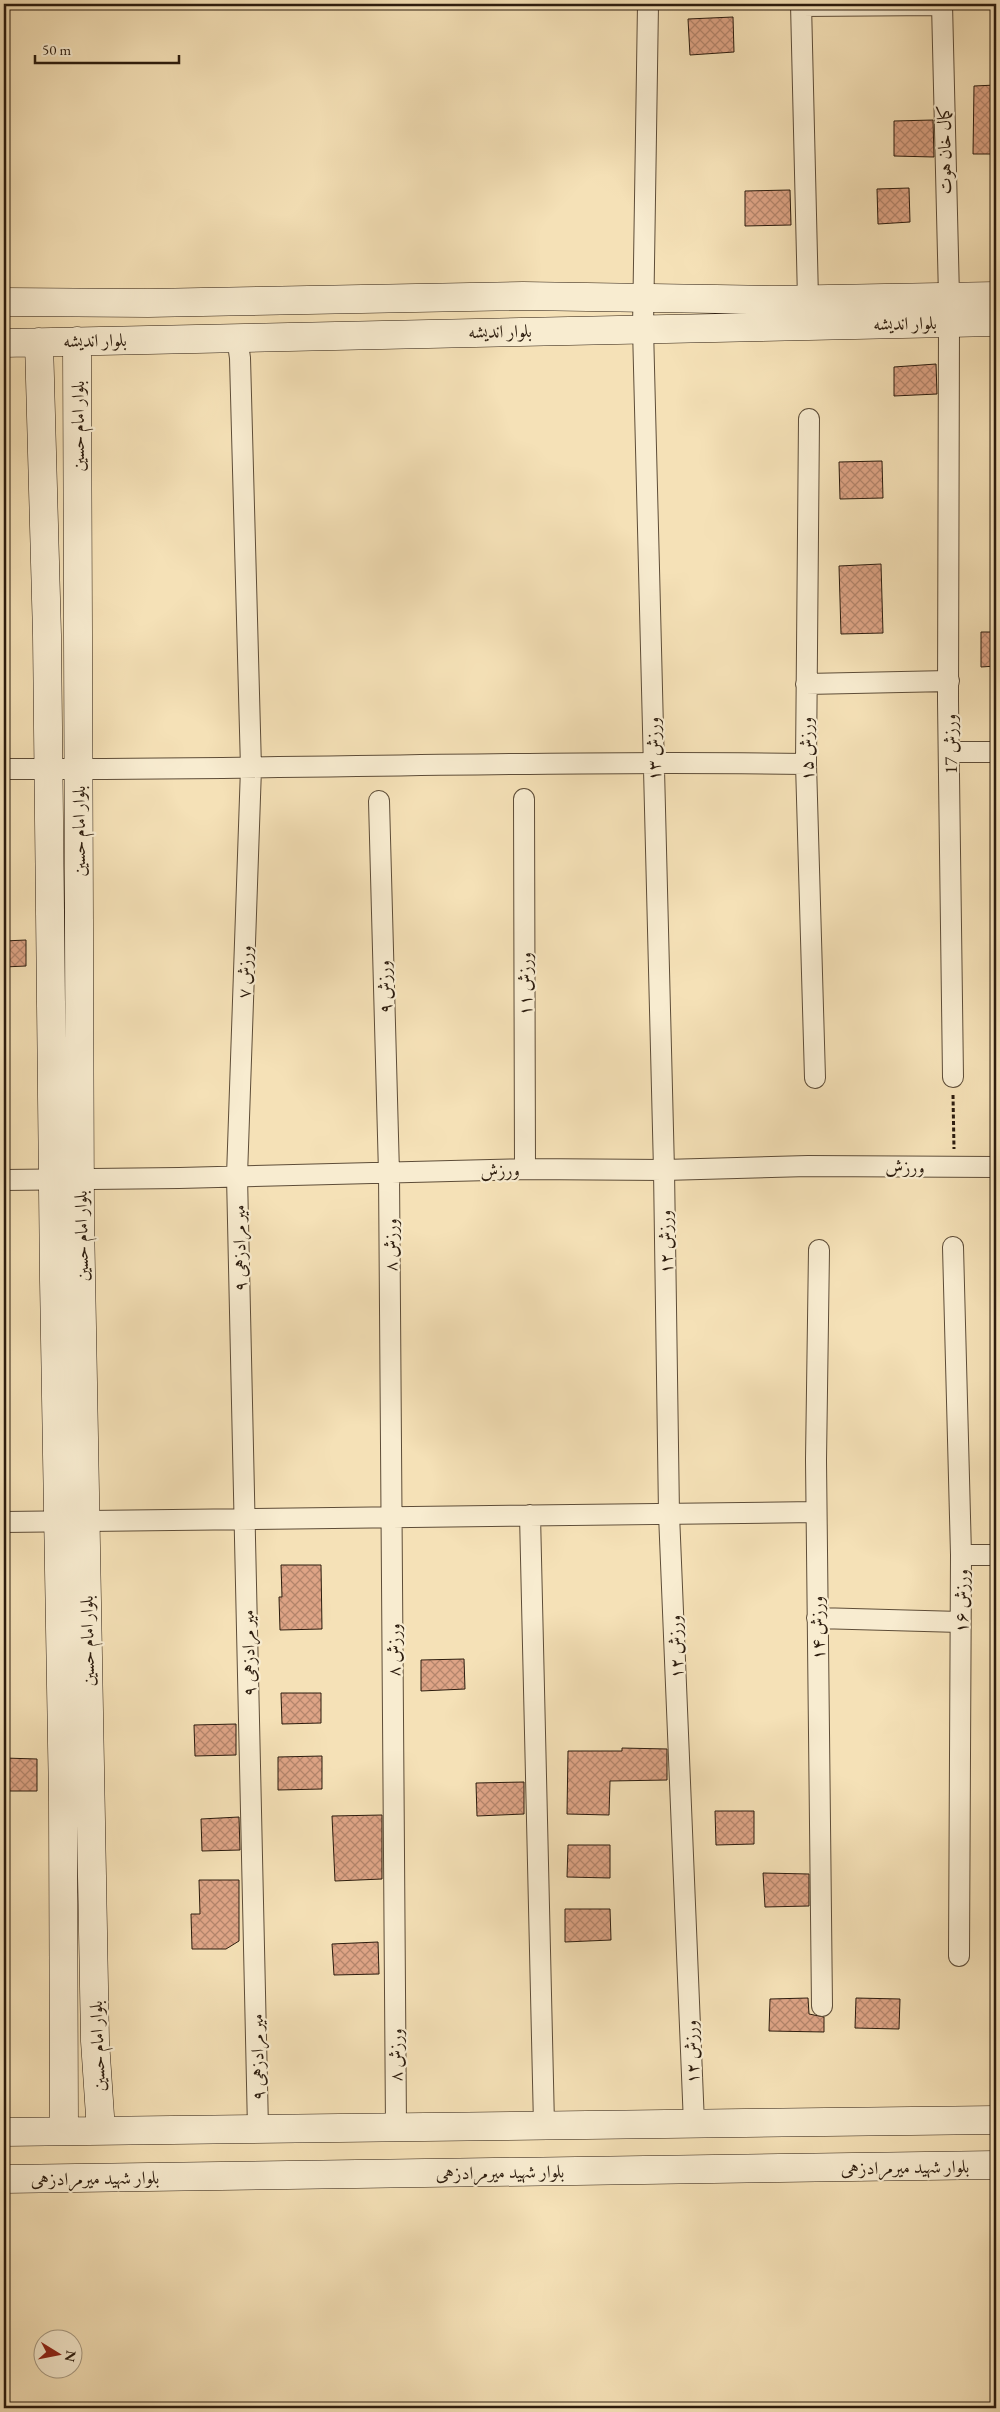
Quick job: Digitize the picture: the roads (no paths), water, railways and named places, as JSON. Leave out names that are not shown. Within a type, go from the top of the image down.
[{"type":"street","name":"ورزش ۱۳","points":[[648,4],[643,328],[664,1170]]},
{"type":"street","points":[[808,299],[801,5],[942,4]]},
{"type":"street","name":"کمال خان هوت","points":[[942,4],[949,310]]},
{"type":"street","name":"بلوار اندیشه","points":[[4,302],[148,303],[524,296],[808,299],[949,310],[996,322]]},
{"type":"street","name":"بلوار اندیشه","points":[[4,343],[643,328],[949,310],[996,296]]},
{"type":"street","name":"ورزش 17","points":[[949,310],[948,681],[953,1077]]},
{"type":"street","name":"ورزش ۷","points":[[237,337],[240,358],[251,768],[237,1176]]},
{"type":"street","name":"بلوار امام حسین","points":[[77,341],[80,1180],[95,2031],[101,2131]]},
{"type":"street","name":"بلوار امام حسین","points":[[39,342],[48,769],[63,1801],[64,2131]]},
{"type":"street","name":"ورزش ۱۵","points":[[809,419],[806,764],[815,1078]]},
{"type":"street","points":[[806,684],[948,681]]},
{"type":"street","points":[[950,752],[996,752]]},
{"type":"street","points":[[4,769],[251,768],[654,762],[806,764]]},
{"type":"street","name":"ورزش ۱۱","points":[[524,799],[525,1169]]},
{"type":"street","name":"ورزش ۹","points":[[379,801],[389,1173]]},
{"type":"street","name":"ورزش","points":[[4,1180],[80,1180],[525,1169],[664,1170],[808,1166],[996,1166]]},
{"type":"street","name":"ورزش ۱۲","points":[[664,1170],[669,1514],[694,2124]]},
{"type":"street","name":"ورزش ۸","points":[[389,1173],[396,2127]]},
{"type":"street","name":"میر مرادزهی ۹","points":[[237,1176],[258,2129]]},
{"type":"street","name":"ورزش ۱۶","points":[[953,1247],[961,1555],[959,1956]]},
{"type":"street","name":"ورزش ۱۴","points":[[819,1250],[816,1512],[822,2006]]},
{"type":"street","points":[[4,1522],[816,1512]]},
{"type":"street","points":[[530,1516],[544,2126]]},
{"type":"street","points":[[961,1555],[996,1554]]},
{"type":"street","points":[[817,1618],[960,1622]]},
{"type":"street","points":[[4,2132],[996,2120]]},
{"type":"street","name":"بلوار شهید میرمرادزهی","points":[[4,2179],[996,2165]]}]
